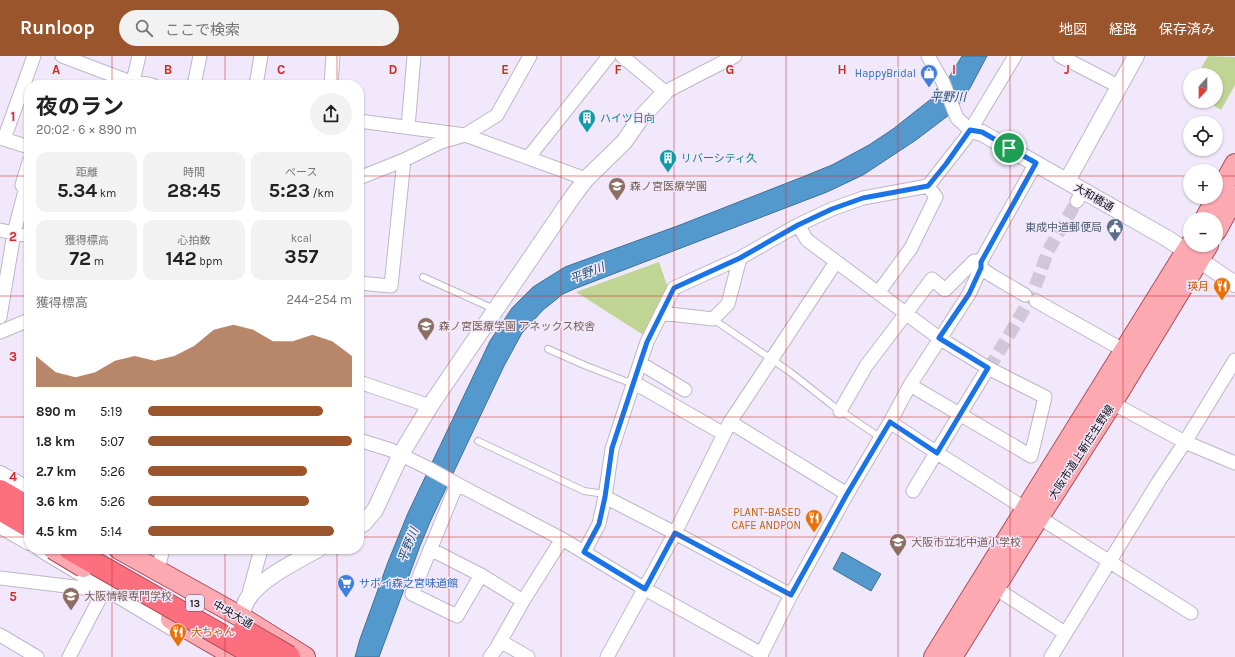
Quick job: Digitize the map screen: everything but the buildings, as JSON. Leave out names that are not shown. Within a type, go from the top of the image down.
[{"type":"highway","points":[[0,491],[24,505]]},
{"type":"highway","points":[[0,509],[24,523]]},
{"type":"highway","name":"13","points":[[79,554],[258,657]]},
{"type":"highway","name":"13","points":[[110,554],[288,657]]},
{"type":"main road","points":[[1209,212],[1235,164]]},
{"type":"main road","points":[[1223,218],[1235,196]]},
{"type":"main road","name":"大阪市道上新庄生野線","points":[[952,657],[995,588],[1033,513],[1124,351],[1195,252]]},
{"type":"main road","name":"大阪市道上新庄生野線","points":[[934,657],[1033,513],[1112,403],[1195,252]]},
{"type":"main road","points":[[0,481],[24,495]]},
{"type":"main road","points":[[0,517],[24,531]]},
{"type":"main road","points":[[62,554],[227,655]]},
{"type":"main road","name":"中央大通","points":[[128,554],[177,582],[244,609],[305,657]]},
{"type":"street","points":[[28,80],[34,56]]},
{"type":"street","points":[[62,56],[124,80]]},
{"type":"street","points":[[130,80],[139,56]]},
{"type":"street","points":[[195,80],[200,56]]},
{"type":"street","points":[[257,80],[261,56]]},
{"type":"street","points":[[331,80],[333,56]]},
{"type":"street","points":[[408,127],[414,56]]},
{"type":"street","points":[[364,176],[404,160],[441,142],[465,135],[497,115],[530,56]]},
{"type":"street","points":[[528,158],[609,56]]},
{"type":"street","points":[[622,56],[665,92]]},
{"type":"street","points":[[364,523],[375,510],[400,454],[430,406],[586,179],[624,142],[640,119],[665,92],[735,56]]},
{"type":"street","points":[[928,56],[943,82],[957,118],[970,130]]},
{"type":"street","points":[[584,552],[599,524],[612,448],[633,383],[647,342],[674,288],[740,258],[798,225],[832,209],[863,198],[928,186],[970,130],[1015,56]]},
{"type":"street","points":[[1060,56],[1120,87]]},
{"type":"street","points":[[1067,181],[1136,56]]},
{"type":"street","points":[[24,98],[2,139],[24,146]]},
{"type":"street","points":[[364,123],[465,135],[586,179]]},
{"type":"street","name":"大和橋通","points":[[970,130],[982,132],[1067,181],[1080,195],[1183,245]]},
{"type":"street","points":[[364,283],[390,286],[404,160]]},
{"type":"street","points":[[364,442],[400,454],[562,539],[645,589],[761,655],[791,595],[847,494],[881,438],[910,385],[939,338],[969,294],[981,265],[1036,163]]},
{"type":"street","points":[[878,293],[914,242],[936,197],[928,186]]},
{"type":"street","points":[[0,317],[14,233],[24,198]]},
{"type":"street","points":[[798,225],[807,240],[939,338],[988,368],[1045,397],[1031,456],[910,385]]},
{"type":"street","points":[[0,230],[24,235]]},
{"type":"street","name":"大和橋通","points":[[1197,252],[1235,284]]},
{"type":"street","points":[[661,314],[713,319],[728,304],[740,258]]},
{"type":"street","points":[[840,410],[866,366],[932,279],[945,290],[974,261],[981,265],[991,275],[1025,295]]},
{"type":"street","points":[[611,656],[675,533],[727,428],[836,262]]},
{"type":"street","points":[[1036,302],[1124,351]]},
{"type":"street","points":[[0,332],[24,322]]},
{"type":"street","points":[[1051,657],[1235,360]]},
{"type":"street","points":[[640,363],[685,390]]},
{"type":"street","points":[[913,491],[988,368]]},
{"type":"street","points":[[633,383],[727,428],[847,494]]},
{"type":"street","points":[[364,384],[430,406]]},
{"type":"street","points":[[1112,403],[1184,442],[1235,463]]},
{"type":"street","points":[[890,422],[1191,613]]},
{"type":"street","points":[[0,474],[24,487]]},
{"type":"street","points":[[455,483],[412,594],[457,616],[481,575]]},
{"type":"street","points":[[605,495],[791,595]]},
{"type":"street","points":[[0,525],[24,539]]},
{"type":"street","points":[[490,657],[562,539]]},
{"type":"street","points":[[430,549],[481,575],[523,601]]},
{"type":"street","points":[[50,554],[186,635],[227,655],[244,609],[260,554]]},
{"type":"street","points":[[140,554],[214,596],[244,609]]},
{"type":"street","points":[[159,565],[162,554]]},
{"type":"street","points":[[244,609],[259,586],[267,579],[310,554]]},
{"type":"street","points":[[0,578],[91,589],[108,588]]},
{"type":"street","points":[[995,588],[1065,633]]},
{"type":"street","points":[[69,657],[99,600],[91,589]]},
{"type":"street","points":[[0,635],[38,657]]},
{"type":"street","points":[[500,641],[528,657]]},
{"type":"lane","points":[[423,278],[496,309]]},
{"type":"lane","points":[[713,319],[772,359],[840,410],[881,438]]},
{"type":"lane","points":[[548,349],[584,365],[633,383]]},
{"type":"lane","points":[[478,440],[584,491],[605,495]]},
{"type":"green space","points":[[1208,56],[1235,57],[1235,85],[1223,106],[1223,68],[1201,68]]},
{"type":"green space","points":[[659,262],[668,288],[645,336],[576,292]]},
{"type":"water","name":"平野川","points":[[962,56],[987,56],[970,88],[959,104],[949,115],[916,140],[863,175],[827,192],[574,289],[563,294],[543,310],[522,333],[504,366],[430,522],[379,657],[355,657],[388,562],[408,513],[490,341],[512,308],[533,287],[565,267],[680,225],[832,165],[869,145],[893,129],[931,99],[938,87],[948,79]]},
{"type":"water","points":[[842,552],[881,574],[871,591],[833,569]]},
{"type":"tunnel","points":[[988,368],[1031,298],[1048,251],[1077,201]]},
{"type":"place","name":"HappyBridal","points":[[929,88]]},
{"type":"place","name":"ハイツ日向","points":[[587,133]]},
{"type":"place","name":"リバーシティ久","points":[[668,173]]},
{"type":"place","name":"森ノ宮医療学園","points":[[617,201]]},
{"type":"place","name":"東成中道郵便局","points":[[1115,242]]},
{"type":"place","name":"瑛月","points":[[1222,301]]},
{"type":"place","name":"森ノ宮医療学園 アネックス校舎","points":[[426,341]]},
{"type":"place","name":"PLANT-BASED CAFE ANDPON","points":[[814,533]]},
{"type":"place","name":"大阪市立北中道小学校","points":[[898,557]]},
{"type":"place","name":"サボイ森之宮味道館","points":[[346,598]]},
{"type":"place","name":"大阪情報専門学校","points":[[71,611]]},
{"type":"place","name":"大ちゃん","points":[[178,647]]},
{"type":"route","points":[[970,130],[982,132],[1009,148],[1036,163],[981,262],[981,268],[969,294],[939,338],[988,368],[937,453],[890,422],[847,494],[791,595],[675,533],[645,589],[584,552],[599,524],[605,497],[612,448],[647,342],[674,288],[740,258],[798,225],[832,209],[863,198],[928,186],[965,139],[970,130]]}]
